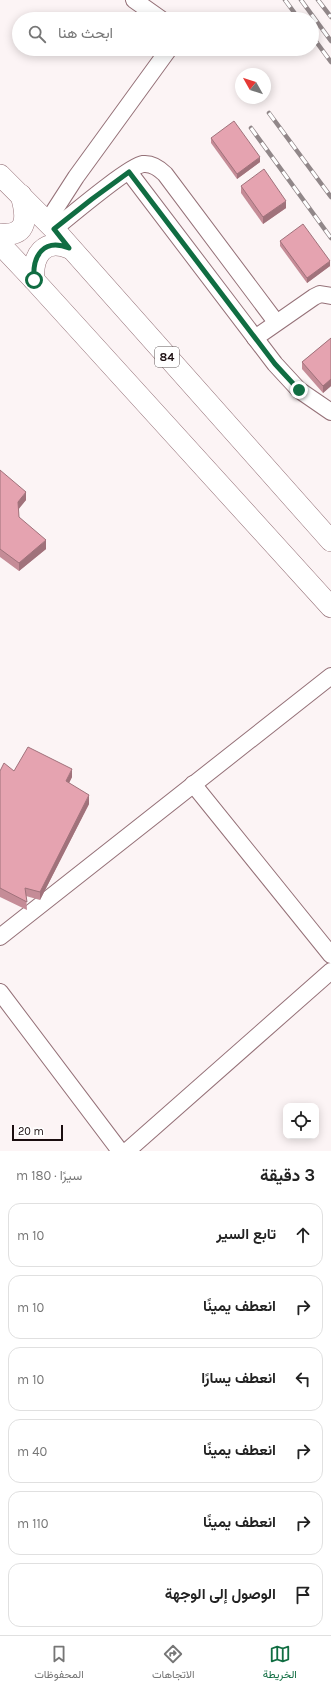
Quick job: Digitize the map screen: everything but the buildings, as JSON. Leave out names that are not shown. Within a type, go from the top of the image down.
[{"type":"main road","name":"84","points":[[0,174],[51,226],[331,542]]},
{"type":"main road","points":[[0,234],[10,235],[20,229],[26,219],[21,195]]},
{"type":"main road","points":[[0,244],[331,607]]},
{"type":"main road","points":[[34,280],[34,261],[40,252],[55,244],[69,248]]},
{"type":"street","points":[[134,0],[151,12]]},
{"type":"street","points":[[51,226],[76,177],[164,56]]},
{"type":"street","points":[[51,226],[138,166],[150,164],[161,169],[276,322]]},
{"type":"street","points":[[129,172],[275,364],[299,390],[331,412]]},
{"type":"street","points":[[255,338],[314,297],[320,294],[331,296]]},
{"type":"street","points":[[0,937],[331,676]]},
{"type":"street","points":[[193,784],[331,955]]},
{"type":"street","points":[[127,1151],[331,971]]},
{"type":"street","points":[[0,992],[120,1151]]},
{"type":"railway","points":[[285,0],[294,12]]},
{"type":"railway","points":[[301,0],[310,12]]},
{"type":"railway","points":[[318,0],[331,17]]},
{"type":"railway","points":[[319,25],[331,41]]},
{"type":"railway","points":[[319,46],[331,62]]},
{"type":"railway","points":[[269,113],[331,197]]},
{"type":"railway","points":[[251,128],[331,238]]},
{"type":"route","points":[[34,280],[34,261],[40,252],[55,244],[69,248],[54,229],[129,172],[275,364],[299,390]]}]
